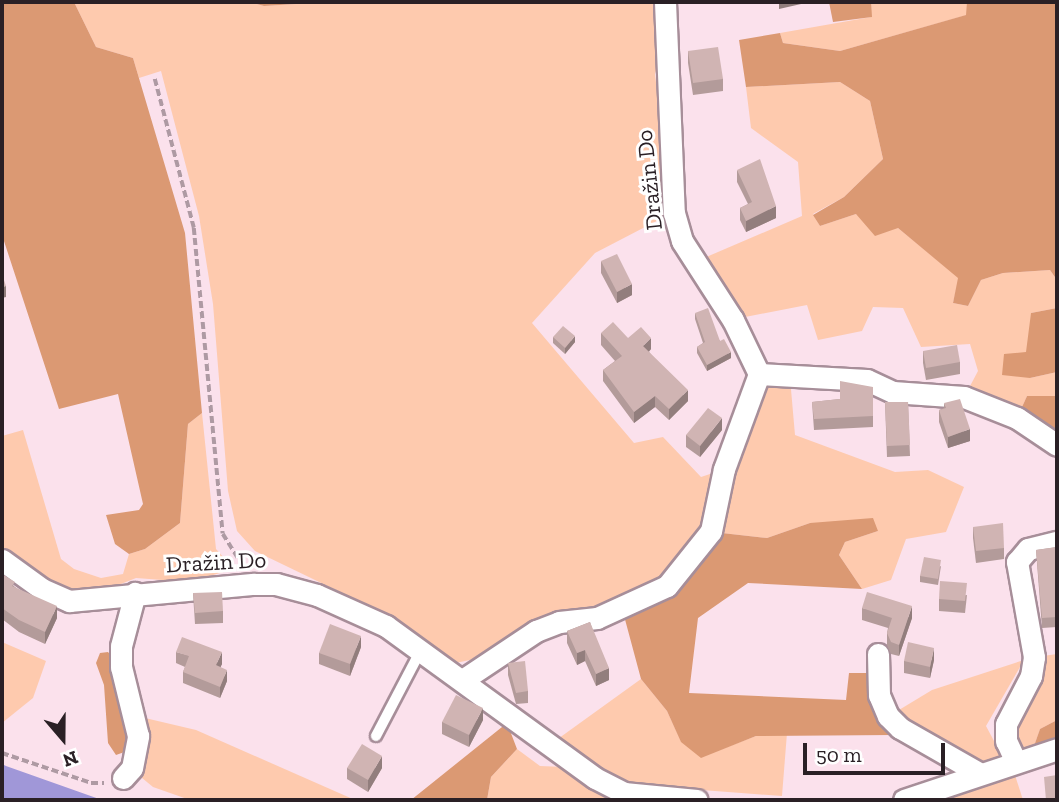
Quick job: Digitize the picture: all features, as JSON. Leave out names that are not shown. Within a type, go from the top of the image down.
[{"type":"street","name":"Dražin Do","points":[[665,2],[674,212],[682,241],[733,320],[759,374]]},
{"type":"street","points":[[464,679],[536,631],[559,622],[597,618],[667,586],[711,531],[724,470],[759,374],[867,380],[893,392],[924,397],[964,397],[1017,418],[1057,445]]},
{"type":"street","points":[[1016,762],[1006,741],[1006,724],[1031,676],[1034,657],[1017,562],[1028,548],[1057,542]]},
{"type":"street","name":"Dražin Do","points":[[2,560],[42,589],[69,601],[135,593],[276,584],[351,607],[464,679],[556,752],[624,793],[697,800]]},
{"type":"street","points":[[123,778],[132,768],[138,736],[121,667],[121,646],[135,593]]},
{"type":"street","points":[[878,654],[879,695],[888,716],[900,728],[979,773]]},
{"type":"street","points":[[904,800],[1057,749]]},
{"type":"lane","points":[[376,736],[421,650]]},
{"type":"path","points":[[155,79],[194,228],[223,534],[254,584]]},
{"type":"path","points":[[2,753],[91,783],[123,778]]},
{"type":"shaded area","points":[[2,2],[74,2],[96,47],[133,58],[185,233],[202,413],[188,424],[180,523],[145,549],[129,554],[115,544],[106,515],[139,510],[143,504],[118,394],[59,409],[2,235]]},
{"type":"shaded area","points":[[74,2],[250,2],[264,6],[328,2],[660,2],[660,58],[655,74],[672,213],[595,253],[532,323],[634,443],[663,437],[701,477],[722,470],[709,531],[664,584],[479,658],[451,664],[373,608],[255,551],[237,531],[228,491],[213,304],[199,216],[161,71],[139,78],[133,58],[96,47]]},
{"type":"shaded area","points":[[250,2],[328,2],[264,6]]},
{"type":"shaded area","points":[[829,2],[871,2],[872,17],[833,22]]},
{"type":"shaded area","points":[[871,2],[967,2],[967,15],[840,51],[783,43],[780,33],[871,17]]},
{"type":"shaded area","points":[[967,2],[1057,2],[1057,280],[1050,270],[1003,273],[981,280],[968,306],[953,303],[958,278],[898,228],[875,236],[856,214],[820,226],[813,215],[844,197],[883,159],[870,101],[840,82],[746,87],[739,40],[780,33],[783,43],[840,51],[966,15]]},
{"type":"shaded area","points":[[840,82],[870,101],[883,159],[844,197],[813,214],[820,226],[856,214],[898,228],[959,278],[953,303],[968,306],[981,280],[1003,273],[1050,270],[1057,280],[1057,308],[1031,313],[1030,378],[1057,372],[1057,396],[1027,396],[1018,416],[969,388],[978,371],[970,344],[921,347],[903,308],[873,307],[862,331],[818,340],[807,305],[735,319],[697,261],[802,216],[798,162],[751,128],[746,87]]},
{"type":"shaded area","points":[[1057,308],[1057,372],[1030,378],[1002,375],[1004,354],[1026,352],[1031,313]]},
{"type":"shaded area","points":[[760,376],[790,378],[795,435],[895,472],[928,470],[964,487],[946,532],[906,539],[891,580],[862,589],[839,555],[845,542],[878,531],[810,523],[767,538],[713,532]]},
{"type":"shaded area","points":[[1027,396],[1057,396],[1057,443],[1018,416]]},
{"type":"shaded area","points":[[202,413],[216,549],[226,560],[227,571],[189,582],[136,578],[88,597],[44,583],[2,552],[2,436],[23,430],[61,559],[74,569],[101,578],[123,574],[129,554],[145,549],[180,523],[188,424]]},
{"type":"shaded area","points":[[873,518],[878,531],[845,542],[839,555],[862,589],[748,583],[698,618],[689,693],[846,700],[849,673],[867,673],[875,710],[893,735],[756,736],[701,758],[681,742],[667,711],[641,679],[623,612],[713,532],[767,538],[810,523]]},
{"type":"shaded area","points":[[2,642],[46,661],[33,698],[2,723]]},
{"type":"shaded area","points":[[108,652],[114,659],[130,750],[116,755],[108,743],[104,685],[96,663],[100,653]]},
{"type":"shaded area","points":[[1057,654],[1057,720],[1040,729],[1034,746],[1019,750],[1013,732],[1043,656]]},
{"type":"shaded area","points":[[1024,660],[986,726],[1002,756],[979,764],[894,713],[932,690]]},
{"type":"shaded area","points":[[641,679],[667,711],[681,741],[701,757],[756,736],[787,733],[782,796],[623,784],[555,741]]},
{"type":"shaded area","points":[[145,718],[196,730],[355,800],[190,800],[153,787],[136,773]]},
{"type":"shaded area","points":[[1057,720],[1057,741],[1034,746],[1040,729]]},
{"type":"shaded area","points":[[507,723],[517,749],[491,777],[487,800],[411,800]]},
{"type":"shaded area","points":[[517,749],[540,766],[564,767],[598,785],[611,800],[487,800],[491,777]]},
{"type":"shaded area","points":[[2,764],[6,766],[102,800],[2,800]]},
{"type":"shaded area","points":[[1014,772],[1023,800],[939,800]]},
{"type":"building","points":[[718,47],[723,79],[693,83],[688,51]]},
{"type":"building","points":[[760,159],[776,206],[746,221],[740,208],[752,202],[737,170]]},
{"type":"building","points":[[617,254],[632,284],[617,292],[601,261]]},
{"type":"building","points":[[708,308],[720,341],[724,339],[731,352],[707,365],[697,347],[705,342],[695,313]]},
{"type":"building","points":[[613,322],[628,338],[641,327],[651,338],[643,346],[688,390],[669,409],[655,396],[634,412],[603,370],[622,356],[601,333]]},
{"type":"building","points":[[563,326],[575,336],[565,348],[553,337]]},
{"type":"building","points":[[957,345],[960,362],[926,368],[923,351]]},
{"type":"building","points":[[840,381],[873,387],[873,416],[814,419],[812,402],[840,399]]},
{"type":"building","points":[[960,399],[970,429],[948,437],[939,410],[946,408],[944,403]]},
{"type":"building","points":[[885,402],[908,402],[910,445],[887,446]]},
{"type":"building","points":[[708,408],[722,418],[700,446],[686,435]]},
{"type":"building","points":[[1003,523],[1004,548],[976,551],[973,527]]},
{"type":"building","points":[[1057,547],[1057,617],[1042,618],[1036,550]]},
{"type":"building","points":[[924,557],[941,560],[938,579],[920,576]]},
{"type":"building","points":[[2,574],[15,582],[12,586],[57,606],[45,632],[19,620],[2,608]]},
{"type":"building","points":[[940,581],[967,583],[965,601],[939,599]]},
{"type":"building","points":[[222,592],[223,611],[195,613],[193,593]]},
{"type":"building","points":[[867,592],[912,606],[899,645],[891,642],[887,633],[892,618],[862,608]]},
{"type":"building","points":[[590,622],[609,668],[596,674],[585,650],[577,653],[567,631]]},
{"type":"building","points":[[330,624],[361,636],[350,664],[319,653]]},
{"type":"building","points":[[182,637],[222,652],[216,665],[227,670],[220,687],[183,672],[189,656],[176,652]]},
{"type":"building","points":[[908,642],[934,648],[930,667],[904,661]]},
{"type":"building","points":[[525,661],[528,691],[516,693],[508,663]]},
{"type":"building","points":[[456,695],[483,708],[469,735],[442,722]]},
{"type":"building","points":[[362,744],[382,756],[368,780],[347,768]]},
{"type":"building","points":[[1057,775],[1057,800],[1046,800],[1044,777]]}]
